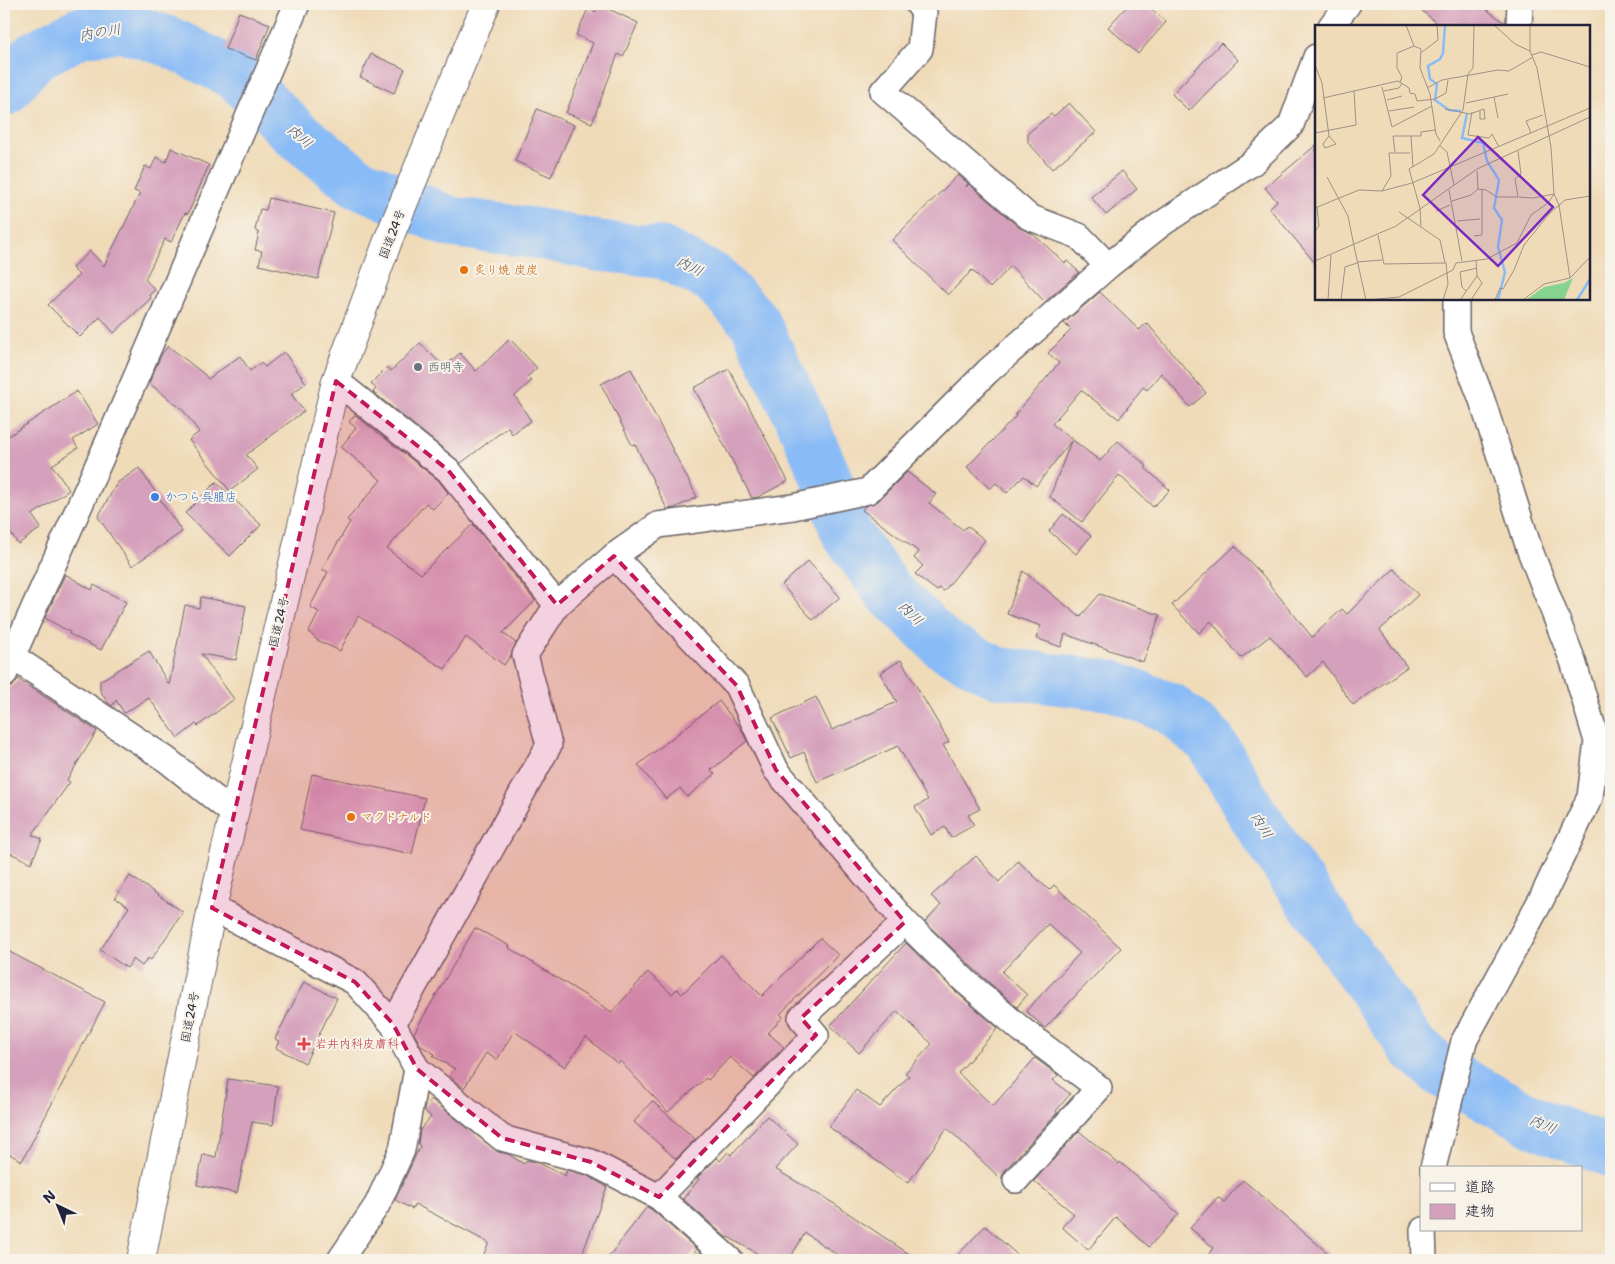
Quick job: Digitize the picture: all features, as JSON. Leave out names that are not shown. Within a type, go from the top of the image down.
[{"type":"highway","name":"国道24号","points":[[140,1260],[233,813],[336,381],[389,238],[486,4]]},
{"type":"street","points":[[233,813],[167,760],[6,661],[109,440],[297,4]]},
{"type":"street","points":[[918,4],[924,12],[920,49],[883,91],[1029,217],[1079,236],[1108,266]]},
{"type":"street","points":[[1332,25],[1348,4]]},
{"type":"street","points":[[1519,25],[1520,4]]},
{"type":"street","points":[[393,1024],[549,745],[525,656],[557,605],[614,556],[658,525],[793,507],[868,492],[988,371],[1108,266],[1160,225],[1252,163],[1291,125],[1315,59]]},
{"type":"street","points":[[1433,1166],[1464,1041],[1542,898],[1590,797],[1597,741],[1573,661],[1529,548],[1482,400],[1456,332],[1456,300]]},
{"type":"street","points":[[336,381],[448,470],[557,605]]},
{"type":"street","points":[[614,556],[737,686],[776,770],[905,922],[965,981],[1022,1030],[1098,1088],[1016,1180]]},
{"type":"street","points":[[212,908],[355,982],[393,1024],[417,1069],[502,1138],[591,1162],[659,1198],[730,1260]]},
{"type":"street","points":[[659,1198],[816,1036],[801,1018],[905,922]]},
{"type":"street","points":[[340,1260],[377,1205],[402,1150],[417,1069]]},
{"type":"street","points":[[1423,1232],[1424,1260]]},
{"type":"highlighted area","points":[[336,381],[448,470],[557,605],[614,556],[737,686],[776,770],[905,922],[801,1018],[816,1035],[659,1197],[591,1162],[502,1138],[417,1069],[393,1024],[355,982],[212,908]]},
{"type":"building","points":[[598,4],[638,23],[623,57],[618,54],[592,123],[566,113],[593,43],[576,35],[588,9],[595,12]]},
{"type":"building","points":[[1129,4],[1146,4],[1166,22],[1138,54],[1108,27]]},
{"type":"building","points":[[1414,4],[1479,4],[1505,23],[1505,25],[1439,25]]},
{"type":"building","points":[[239,12],[270,24],[256,60],[225,49]]},
{"type":"building","points":[[1221,43],[1238,60],[1189,111],[1172,94]]},
{"type":"building","points":[[371,54],[405,69],[394,93],[360,77]]},
{"type":"building","points":[[1069,103],[1096,132],[1052,169],[1028,142],[1028,133],[1051,114],[1054,116]]},
{"type":"building","points":[[537,109],[574,125],[551,177],[515,161]]},
{"type":"building","points":[[1315,146],[1315,263],[1269,208],[1277,201],[1265,188]]},
{"type":"building","points":[[171,148],[209,165],[188,214],[185,213],[171,242],[165,239],[145,279],[155,290],[149,295],[151,298],[114,333],[100,317],[80,337],[48,305],[79,275],[72,268],[90,251],[104,266],[140,193],[134,191],[145,166],[151,169],[156,157],[166,162]]},
{"type":"building","points":[[1122,171],[1137,189],[1106,215],[1091,197]]},
{"type":"building","points":[[958,175],[968,183],[966,187],[969,184],[1020,228],[1033,234],[1065,263],[1067,261],[1079,272],[1045,302],[1011,266],[990,288],[972,270],[948,295],[892,240]]},
{"type":"building","points":[[269,198],[334,213],[318,279],[259,265],[262,251],[255,250],[259,233],[255,230],[260,209],[266,210]]},
{"type":"building","points":[[1100,292],[1139,330],[1147,323],[1206,393],[1190,407],[1161,373],[1147,390],[1143,387],[1119,419],[1081,390],[1052,424],[1100,461],[1118,441],[1147,466],[1145,468],[1170,490],[1153,507],[1119,475],[1082,522],[1050,497],[1071,441],[1036,486],[1024,476],[1007,493],[996,483],[990,489],[967,467],[1016,416],[1059,363],[1048,353],[1071,330],[1064,323]]},
{"type":"building","points":[[510,339],[537,368],[527,377],[531,381],[515,396],[531,421],[512,434],[508,427],[461,463],[373,392],[376,389],[371,383],[387,367],[391,371],[420,343],[444,367],[460,353],[476,371]]},
{"type":"building","points":[[168,346],[208,379],[240,356],[250,371],[261,363],[265,367],[284,352],[306,383],[291,394],[304,411],[246,455],[258,469],[230,491],[189,440],[199,432],[183,410],[149,383],[161,355]]},
{"type":"building","points":[[631,369],[697,497],[675,508],[667,509],[635,444],[632,445],[601,384]]},
{"type":"building","points":[[729,369],[788,481],[758,497],[752,498],[694,388]]},
{"type":"building","points":[[77,391],[98,424],[73,440],[78,448],[52,465],[69,490],[32,515],[41,528],[18,544],[4,523],[4,439]]},
{"type":"building","points":[[355,415],[438,480],[448,493],[433,509],[426,503],[387,549],[421,574],[473,524],[535,601],[503,633],[516,643],[504,665],[466,637],[445,669],[358,616],[340,651],[317,640],[309,632],[319,612],[310,607],[328,572],[322,569],[350,522],[347,520],[381,480],[341,447],[356,428],[349,422]]},
{"type":"building","points":[[139,468],[182,532],[132,566],[98,517],[117,483]]},
{"type":"building","points":[[907,472],[936,494],[929,503],[963,530],[967,526],[985,540],[944,591],[939,588],[937,591],[915,574],[923,566],[914,558],[919,552],[862,510],[865,506],[878,501]]},
{"type":"building","points":[[216,482],[261,525],[230,556],[185,513]]},
{"type":"building","points":[[1063,514],[1091,536],[1076,554],[1049,531]]},
{"type":"building","points":[[1235,546],[1270,583],[1312,637],[1342,609],[1347,614],[1394,569],[1418,595],[1380,630],[1407,667],[1353,705],[1323,662],[1307,677],[1270,636],[1241,658],[1211,621],[1199,633],[1172,605]]},
{"type":"building","points":[[808,561],[840,597],[813,620],[782,585]]},
{"type":"building","points":[[1023,571],[1080,617],[1100,594],[1160,615],[1143,662],[1065,634],[1061,647],[1036,638],[1041,626],[1007,614]]},
{"type":"building","points":[[65,574],[92,590],[94,585],[126,602],[101,650],[69,634],[70,632],[45,618]]},
{"type":"building","points":[[201,597],[246,606],[236,660],[201,654],[234,699],[198,726],[196,724],[178,738],[149,698],[124,713],[116,700],[112,706],[107,702],[100,690],[100,681],[149,651],[169,685],[185,605],[199,608]]},
{"type":"building","points":[[901,660],[949,742],[943,745],[980,809],[968,815],[974,825],[951,838],[945,827],[931,835],[915,807],[928,800],[898,746],[817,782],[804,752],[791,758],[772,718],[816,697],[832,730],[897,702],[880,673]]},
{"type":"building","points":[[18,679],[97,731],[67,780],[70,782],[32,835],[42,839],[31,863],[4,850],[4,693],[5,689],[13,686]]},
{"type":"building","points":[[719,701],[741,729],[747,741],[711,770],[715,774],[687,797],[680,788],[666,799],[638,765]]},
{"type":"building","points":[[312,774],[425,798],[412,854],[300,830]]},
{"type":"building","points":[[976,856],[999,882],[1018,861],[1049,890],[1054,885],[1121,948],[1045,1028],[1026,1011],[1080,953],[1048,924],[1002,972],[1027,995],[1017,1007],[925,922],[941,905],[931,896]]},
{"type":"building","points":[[130,876],[183,912],[151,960],[148,958],[142,966],[133,959],[127,968],[100,950],[129,907],[115,898]]},
{"type":"building","points":[[475,928],[510,946],[509,948],[612,1012],[648,972],[672,994],[677,989],[682,994],[721,955],[762,996],[820,938],[838,955],[780,1014],[783,1017],[768,1033],[784,1047],[754,1078],[730,1057],[708,1080],[706,1078],[668,1112],[620,1061],[618,1064],[586,1037],[565,1067],[514,1031],[497,1060],[486,1053],[464,1088],[449,1076],[455,1069],[433,1056],[435,1054],[421,1046],[414,1033]]},
{"type":"building","points":[[906,943],[955,991],[998,1028],[958,1073],[993,1106],[1035,1058],[1058,1075],[1053,1080],[1070,1094],[1056,1111],[1057,1113],[1005,1170],[1001,1179],[947,1128],[908,1183],[829,1127],[856,1090],[880,1107],[909,1076],[905,1073],[932,1044],[897,1011],[859,1053],[830,1026]]},
{"type":"building","points":[[4,949],[105,1002],[22,1161],[4,1151]]},
{"type":"building","points":[[304,982],[337,998],[305,1063],[276,1048],[279,1041],[275,1039]]},
{"type":"building","points":[[228,1079],[278,1086],[273,1125],[252,1122],[237,1193],[197,1185],[203,1154],[216,1157]]},
{"type":"building","points":[[431,1099],[498,1152],[508,1154],[524,1164],[527,1160],[539,1163],[565,1176],[567,1170],[586,1175],[607,1187],[580,1260],[481,1260],[489,1243],[415,1204],[412,1209],[395,1200],[420,1146],[418,1144],[420,1130],[431,1117],[424,1110]]},
{"type":"building","points":[[652,1101],[695,1139],[676,1159],[634,1122]]},
{"type":"building","points":[[767,1116],[798,1144],[775,1169],[833,1203],[918,1260],[845,1260],[805,1233],[789,1260],[769,1260],[727,1238],[683,1199],[699,1179],[697,1178],[717,1158],[720,1161],[728,1152],[731,1155]]},
{"type":"building","points":[[1079,1131],[1119,1164],[1120,1162],[1179,1214],[1149,1247],[1116,1217],[1088,1250],[1062,1227],[1074,1214],[1034,1181]]},
{"type":"building","points":[[1243,1180],[1336,1260],[1203,1260],[1214,1248],[1190,1228],[1218,1197],[1224,1202]]},
{"type":"building","points":[[647,1207],[709,1260],[706,1260],[694,1251],[687,1260],[606,1260]]},
{"type":"building","points":[[985,1226],[1023,1260],[953,1260]]},
{"type":"waterway","name":"内川","points":[[4,91],[34,56],[81,32],[123,27],[170,42],[236,75],[295,133],[357,182],[450,222],[541,234],[598,246],[661,252],[713,278],[754,321],[802,422],[825,475],[847,534],[889,592],[944,645],[996,672],[1114,686],[1170,708],[1210,741],[1252,813],[1413,1047],[1443,1073],[1539,1124],[1611,1152]]},
{"type":"place","name":"炙り焼 炭炭","points":[[464,270]]},
{"type":"place","name":"西明寺","points":[[418,367]]},
{"type":"place","name":"かつら呉服店","points":[[155,497]]},
{"type":"place","name":"マクドナルド","points":[[351,817]]},
{"type":"place","name":"岩井内科皮膚科","points":[[304,1044]]},
{"type":"water label","name":"内の川","points":[[100,32]]}]
